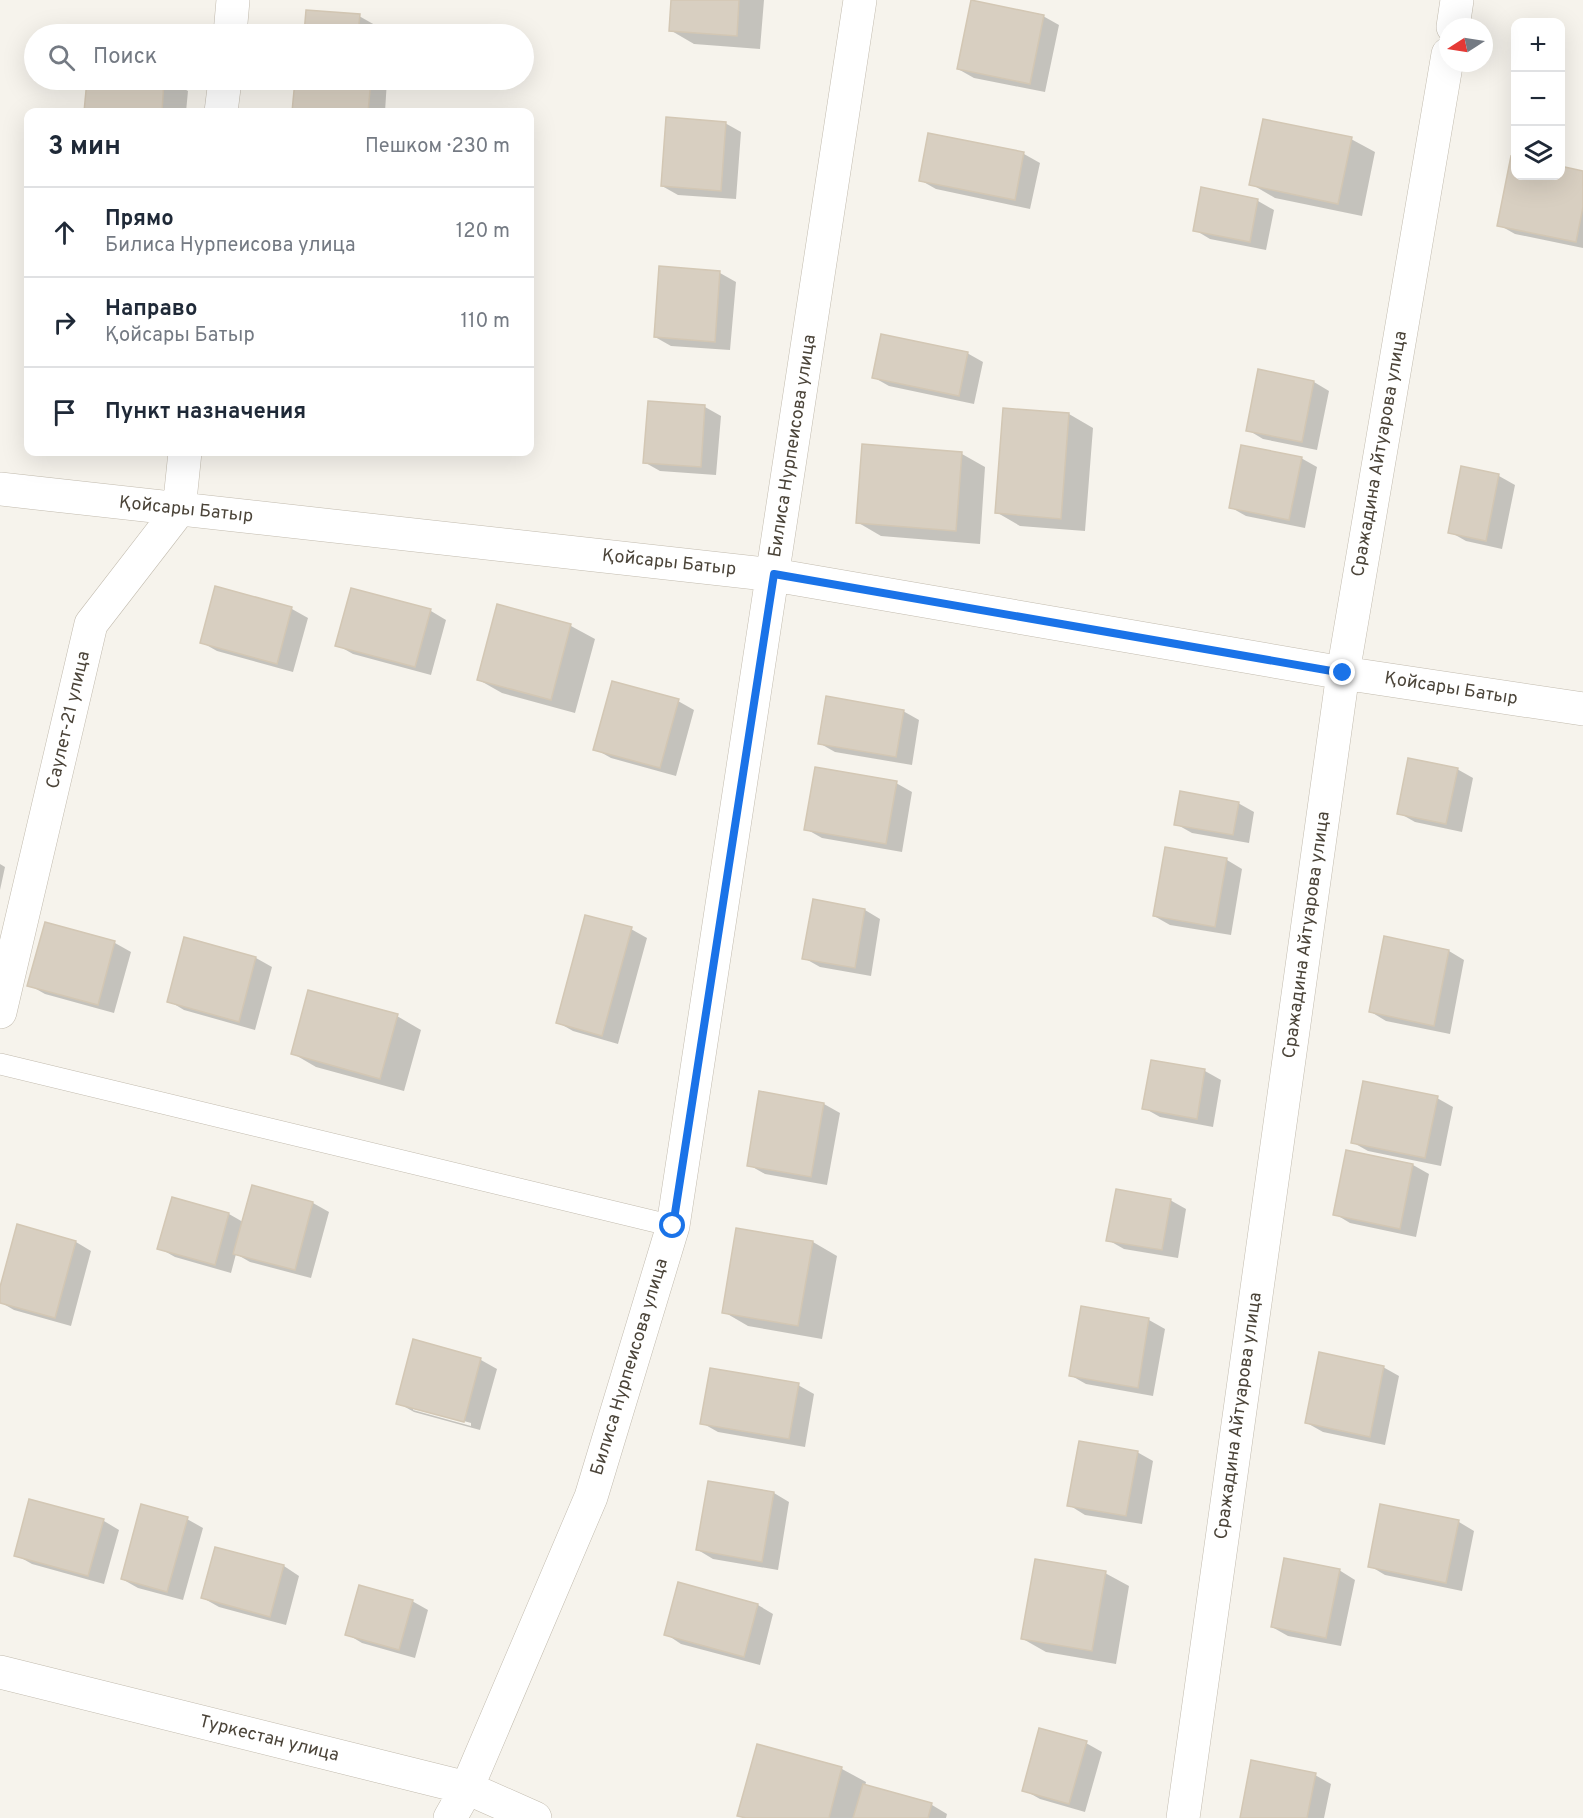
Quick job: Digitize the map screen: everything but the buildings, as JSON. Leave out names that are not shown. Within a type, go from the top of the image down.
[{"type":"street","points":[[231,24],[233,0]]},
{"type":"street","name":"Билиса Нурпеисова улица","points":[[450,1818],[468,1788],[591,1497],[673,1226],[860,0]]},
{"type":"street","points":[[1454,18],[1457,0]]},
{"type":"street","name":"Сражадина Айтуарова улица","points":[[1183,1818],[1343,673],[1445,72]]},
{"type":"street","points":[[222,108],[224,90]]},
{"type":"street","points":[[179,510],[185,456]]},
{"type":"street","name":"Қойсары Батыр","points":[[0,489],[774,574],[1343,673],[1583,710]]},
{"type":"street","name":"Саулет-21 улица","points":[[0,1012],[91,624],[179,510]]},
{"type":"street","name":"Туркестан улица","points":[[0,1672],[468,1788],[535,1818]]},
{"type":"lane","points":[[0,1064],[673,1226]]},
{"type":"route","points":[[673,1226],[774,574],[1343,673]]}]
